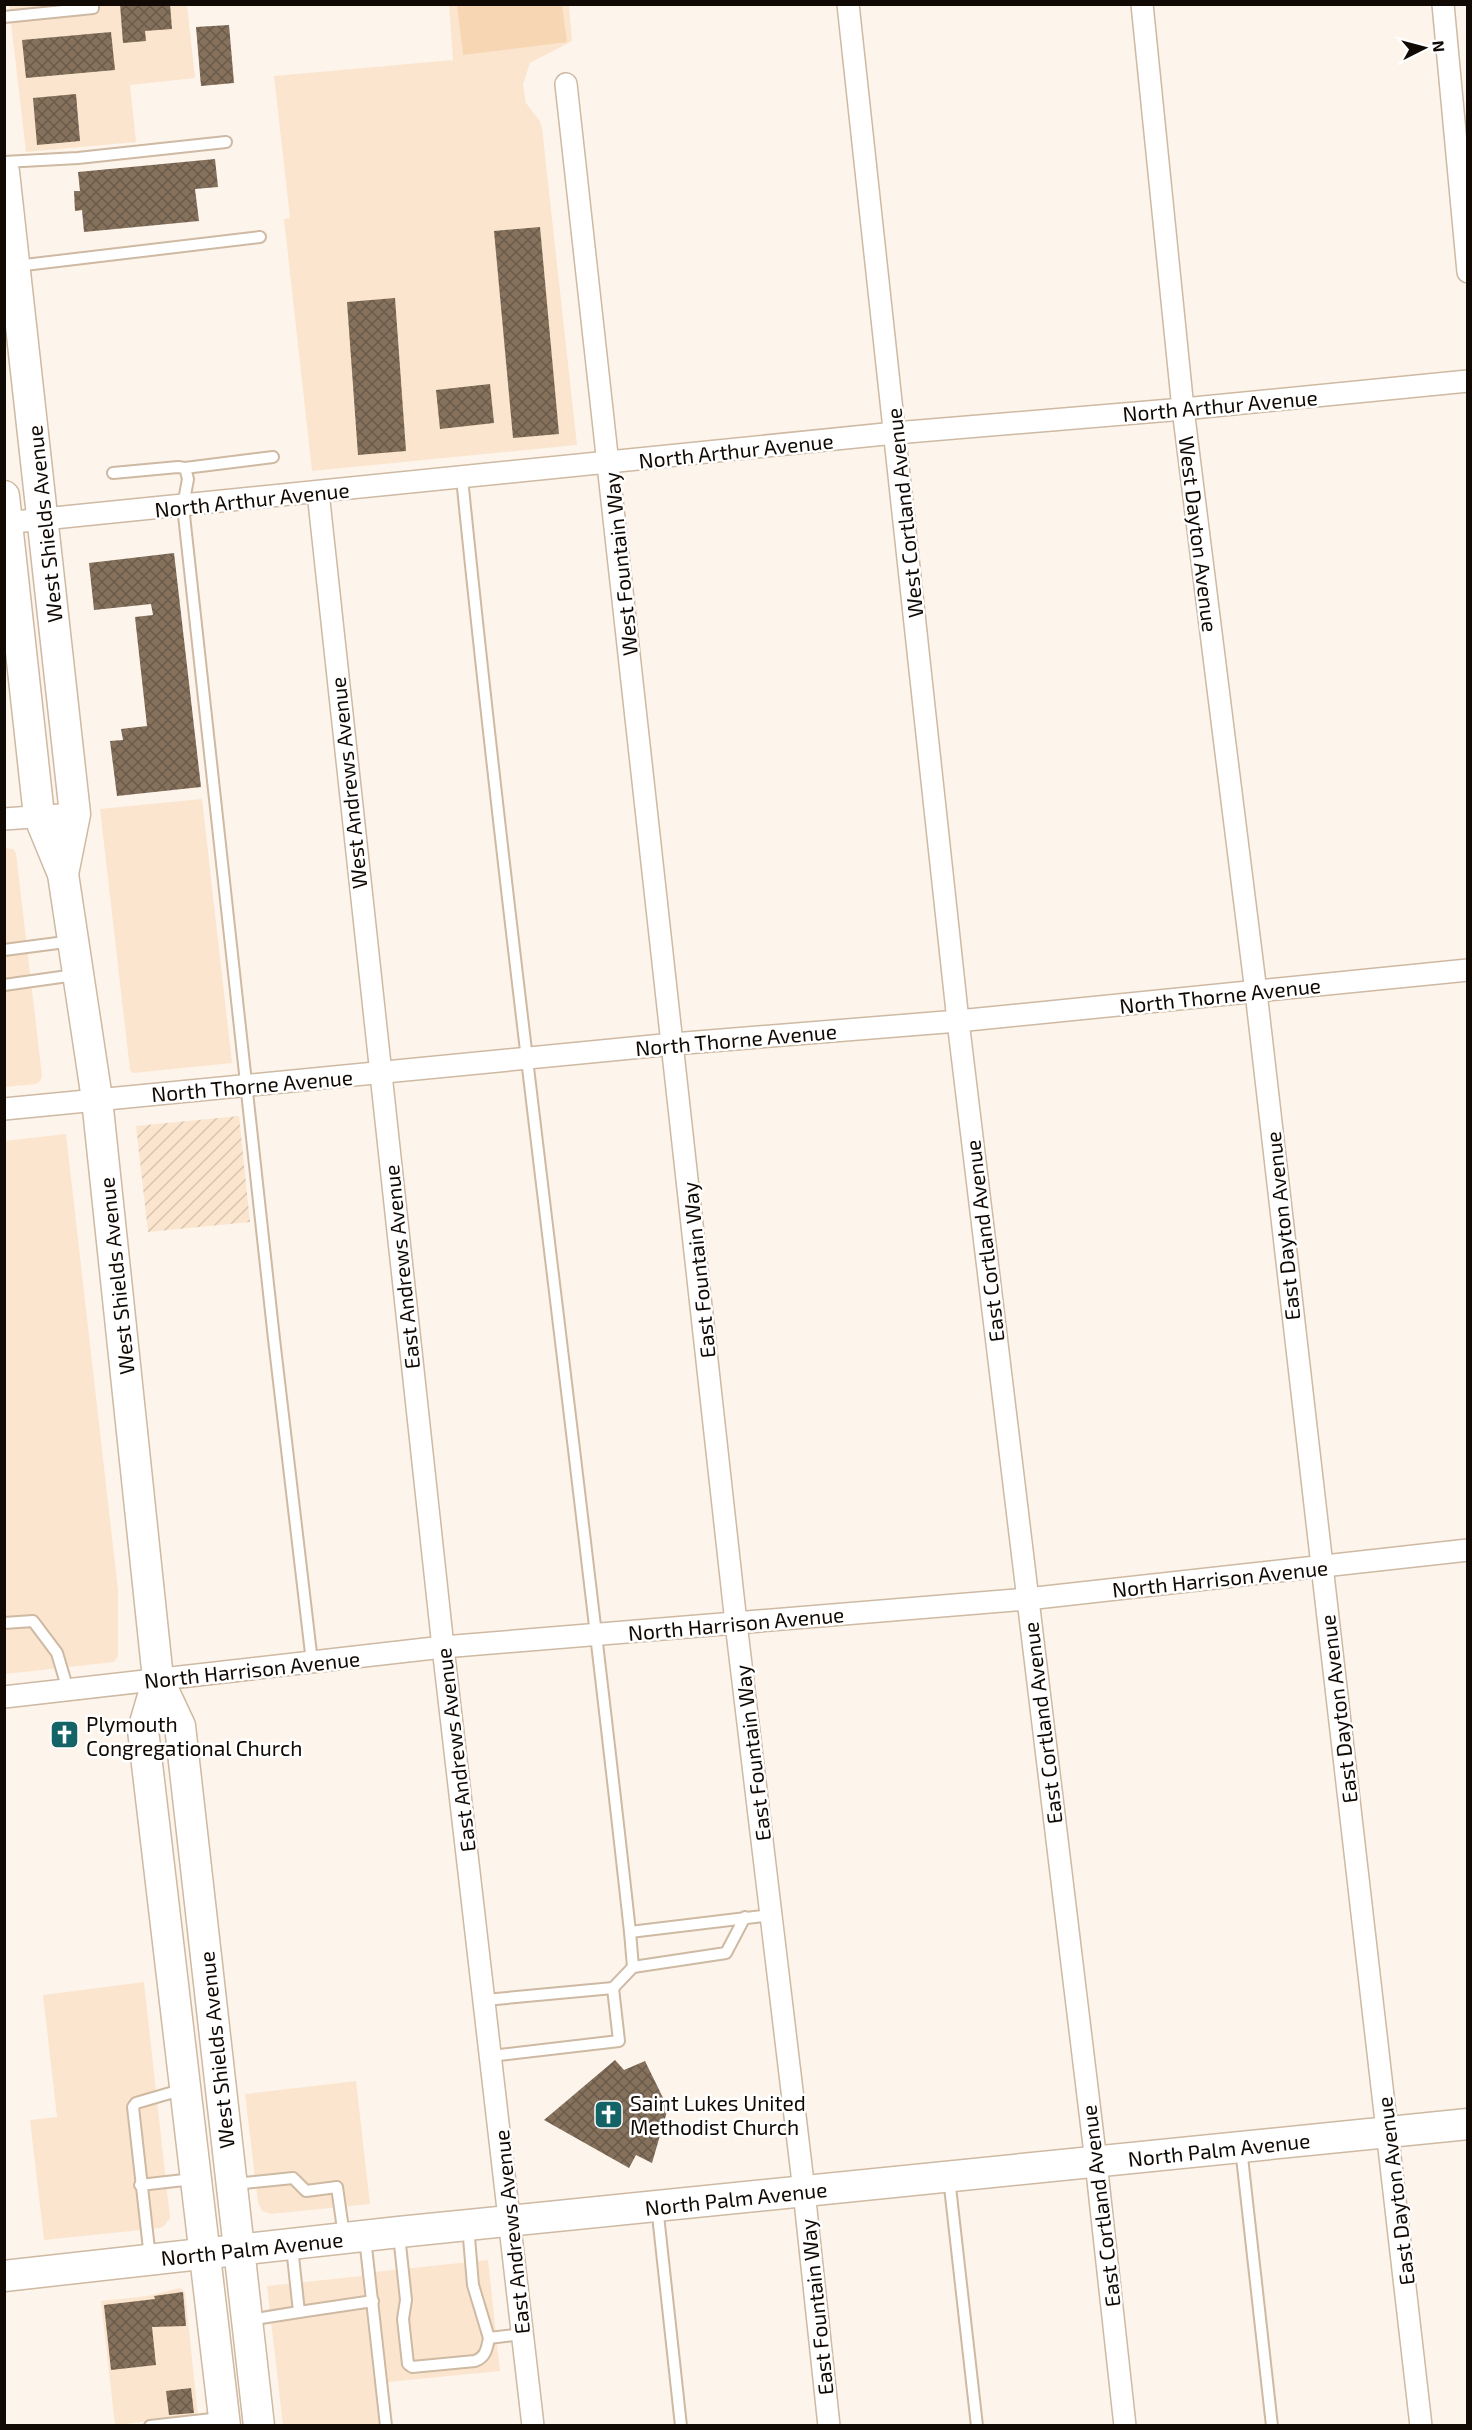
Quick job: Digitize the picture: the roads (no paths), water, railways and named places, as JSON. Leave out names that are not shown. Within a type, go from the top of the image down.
[{"type":"main road","name":"West Shields Avenue","points":[[4,172],[75,814],[63,874]]},
{"type":"main road","points":[[4,315],[10,342],[28,379]]},
{"type":"main road","name":"West Shields Avenue","points":[[6,514],[12,639],[39,816],[63,874],[97,1099],[158,1679],[180,1726],[259,2426]]},
{"type":"main road","name":"West Shields Avenue","points":[[158,1679],[143,1730],[224,2421]]},
{"type":"main road","name":"North Palm Avenue","points":[[4,2276],[239,2248],[1467,2124]]},
{"type":"street","name":"West Cortland Avenue","points":[[848,4],[958,1021]]},
{"type":"street","name":"West Dayton Avenue","points":[[1142,4],[1184,409],[1256,992]]},
{"type":"street","points":[[1443,4],[1467,272]]},
{"type":"street","name":"West Fountain Way","points":[[566,84],[673,1044]]},
{"type":"street","name":"North Arthur Avenue","points":[[6,514],[44,518],[183,506],[895,433],[1184,409],[1467,381]]},
{"type":"street","name":"West Andrews Avenue","points":[[318,492],[379,1074]]},
{"type":"street","points":[[4,819],[75,814]]},
{"type":"street","name":"North Thorne Avenue","points":[[4,1109],[673,1044],[958,1021],[1467,970]]},
{"type":"street","name":"East Dayton Avenue","points":[[1256,992],[1421,2426]]},
{"type":"street","name":"East Cortland Avenue","points":[[958,1021],[1096,2162],[1125,2426]]},
{"type":"street","name":"East Fountain Way","points":[[673,1044],[736,1623],[804,2192],[829,2426]]},
{"type":"street","name":"East Andrews Avenue","points":[[379,1074],[533,2426]]},
{"type":"street","name":"North Harrison Avenue","points":[[4,1697],[443,1647],[1027,1599],[1467,1551]]},
{"type":"lane","points":[[4,17],[93,8],[93,4]]},
{"type":"lane","points":[[4,162],[78,158],[226,142]]},
{"type":"lane","points":[[15,266],[260,237]]},
{"type":"lane","points":[[113,473],[185,468],[273,457]]},
{"type":"lane","points":[[185,468],[188,479],[183,506],[312,1662]]},
{"type":"lane","points":[[462,478],[527,1059],[597,1635],[633,1967]]},
{"type":"lane","points":[[4,950],[74,941]]},
{"type":"lane","points":[[4,985],[78,974]]},
{"type":"lane","points":[[4,1623],[33,1621],[57,1653],[68,1690]]},
{"type":"lane","points":[[630,1932],[771,1915]]},
{"type":"lane","points":[[484,2000],[613,1988],[633,1967],[726,1953],[745,1917]]},
{"type":"lane","points":[[491,2056],[619,2042],[613,1988]]},
{"type":"lane","points":[[150,2258],[140,2186],[133,2107],[136,2103],[185,2089]]},
{"type":"lane","points":[[1240,2148],[1272,2426]]},
{"type":"lane","points":[[949,2177],[977,2426]]},
{"type":"lane","points":[[231,2184],[293,2178],[306,2191],[337,2187],[373,2301],[386,2426]]},
{"type":"lane","points":[[140,2186],[196,2179]]},
{"type":"lane","points":[[657,2206],[681,2426]]},
{"type":"lane","points":[[399,2232],[406,2300],[403,2319],[408,2364],[412,2367],[481,2359],[486,2352],[489,2338],[473,2285],[468,2225]]},
{"type":"lane","points":[[292,2243],[299,2312]]},
{"type":"lane","points":[[247,2320],[373,2301]]},
{"type":"lane","points":[[489,2338],[523,2334]]},
{"type":"lane","points":[[150,2426],[224,2421]]},
{"type":"place","name":"Plymouth Congregational Church","points":[[65,1735]]},
{"type":"place","name":"Saint Lukes United Methodist Church","points":[[609,2114]]}]
